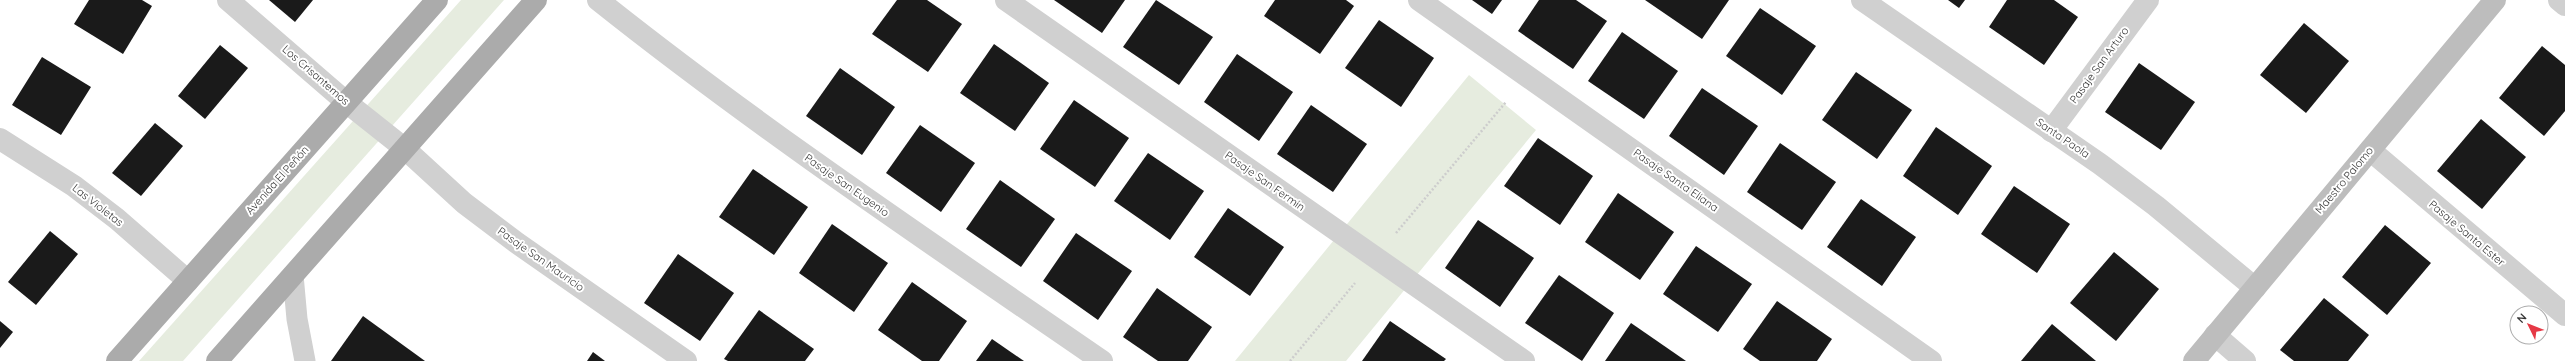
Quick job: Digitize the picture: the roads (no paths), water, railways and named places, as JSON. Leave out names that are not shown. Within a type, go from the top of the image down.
[{"type":"main road","name":"Avenida El Peñón","points":[[117,361],[437,0]]},
{"type":"main road","points":[[217,361],[536,0]]},
{"type":"street","name":"Los Crisantemos","points":[[228,0],[346,102],[404,148]]},
{"type":"street","name":"Pasaje San Eugenio","points":[[598,0],[656,47],[776,136],[1102,361]]},
{"type":"street","name":"Pasaje San Fermin","points":[[1006,0],[1524,361]]},
{"type":"street","name":"Pasaje Santa Eliana","points":[[1419,0],[1931,361]]},
{"type":"street","name":"Santa Paola","points":[[1862,0],[2051,130],[2156,206],[2255,288]]},
{"type":"street","name":"Pasaje San Arturo","points":[[2051,130],[2148,0]]},
{"type":"street","name":"Maestro Palomo","points":[[2194,361],[2495,0]]},
{"type":"street","points":[[2559,0],[2565,5]]},
{"type":"street","name":"Las Violetas","points":[[0,139],[74,186],[117,219],[188,281]]},
{"type":"street","name":"Pasaje San Mauricio","points":[[404,148],[464,203],[511,238],[686,361]]},
{"type":"street","name":"Pasaje Santa Ester","points":[[2370,150],[2565,315]]},
{"type":"street","points":[[2215,335],[2246,361]]},
{"type":"lane","points":[[293,275],[297,319],[305,361]]}]
